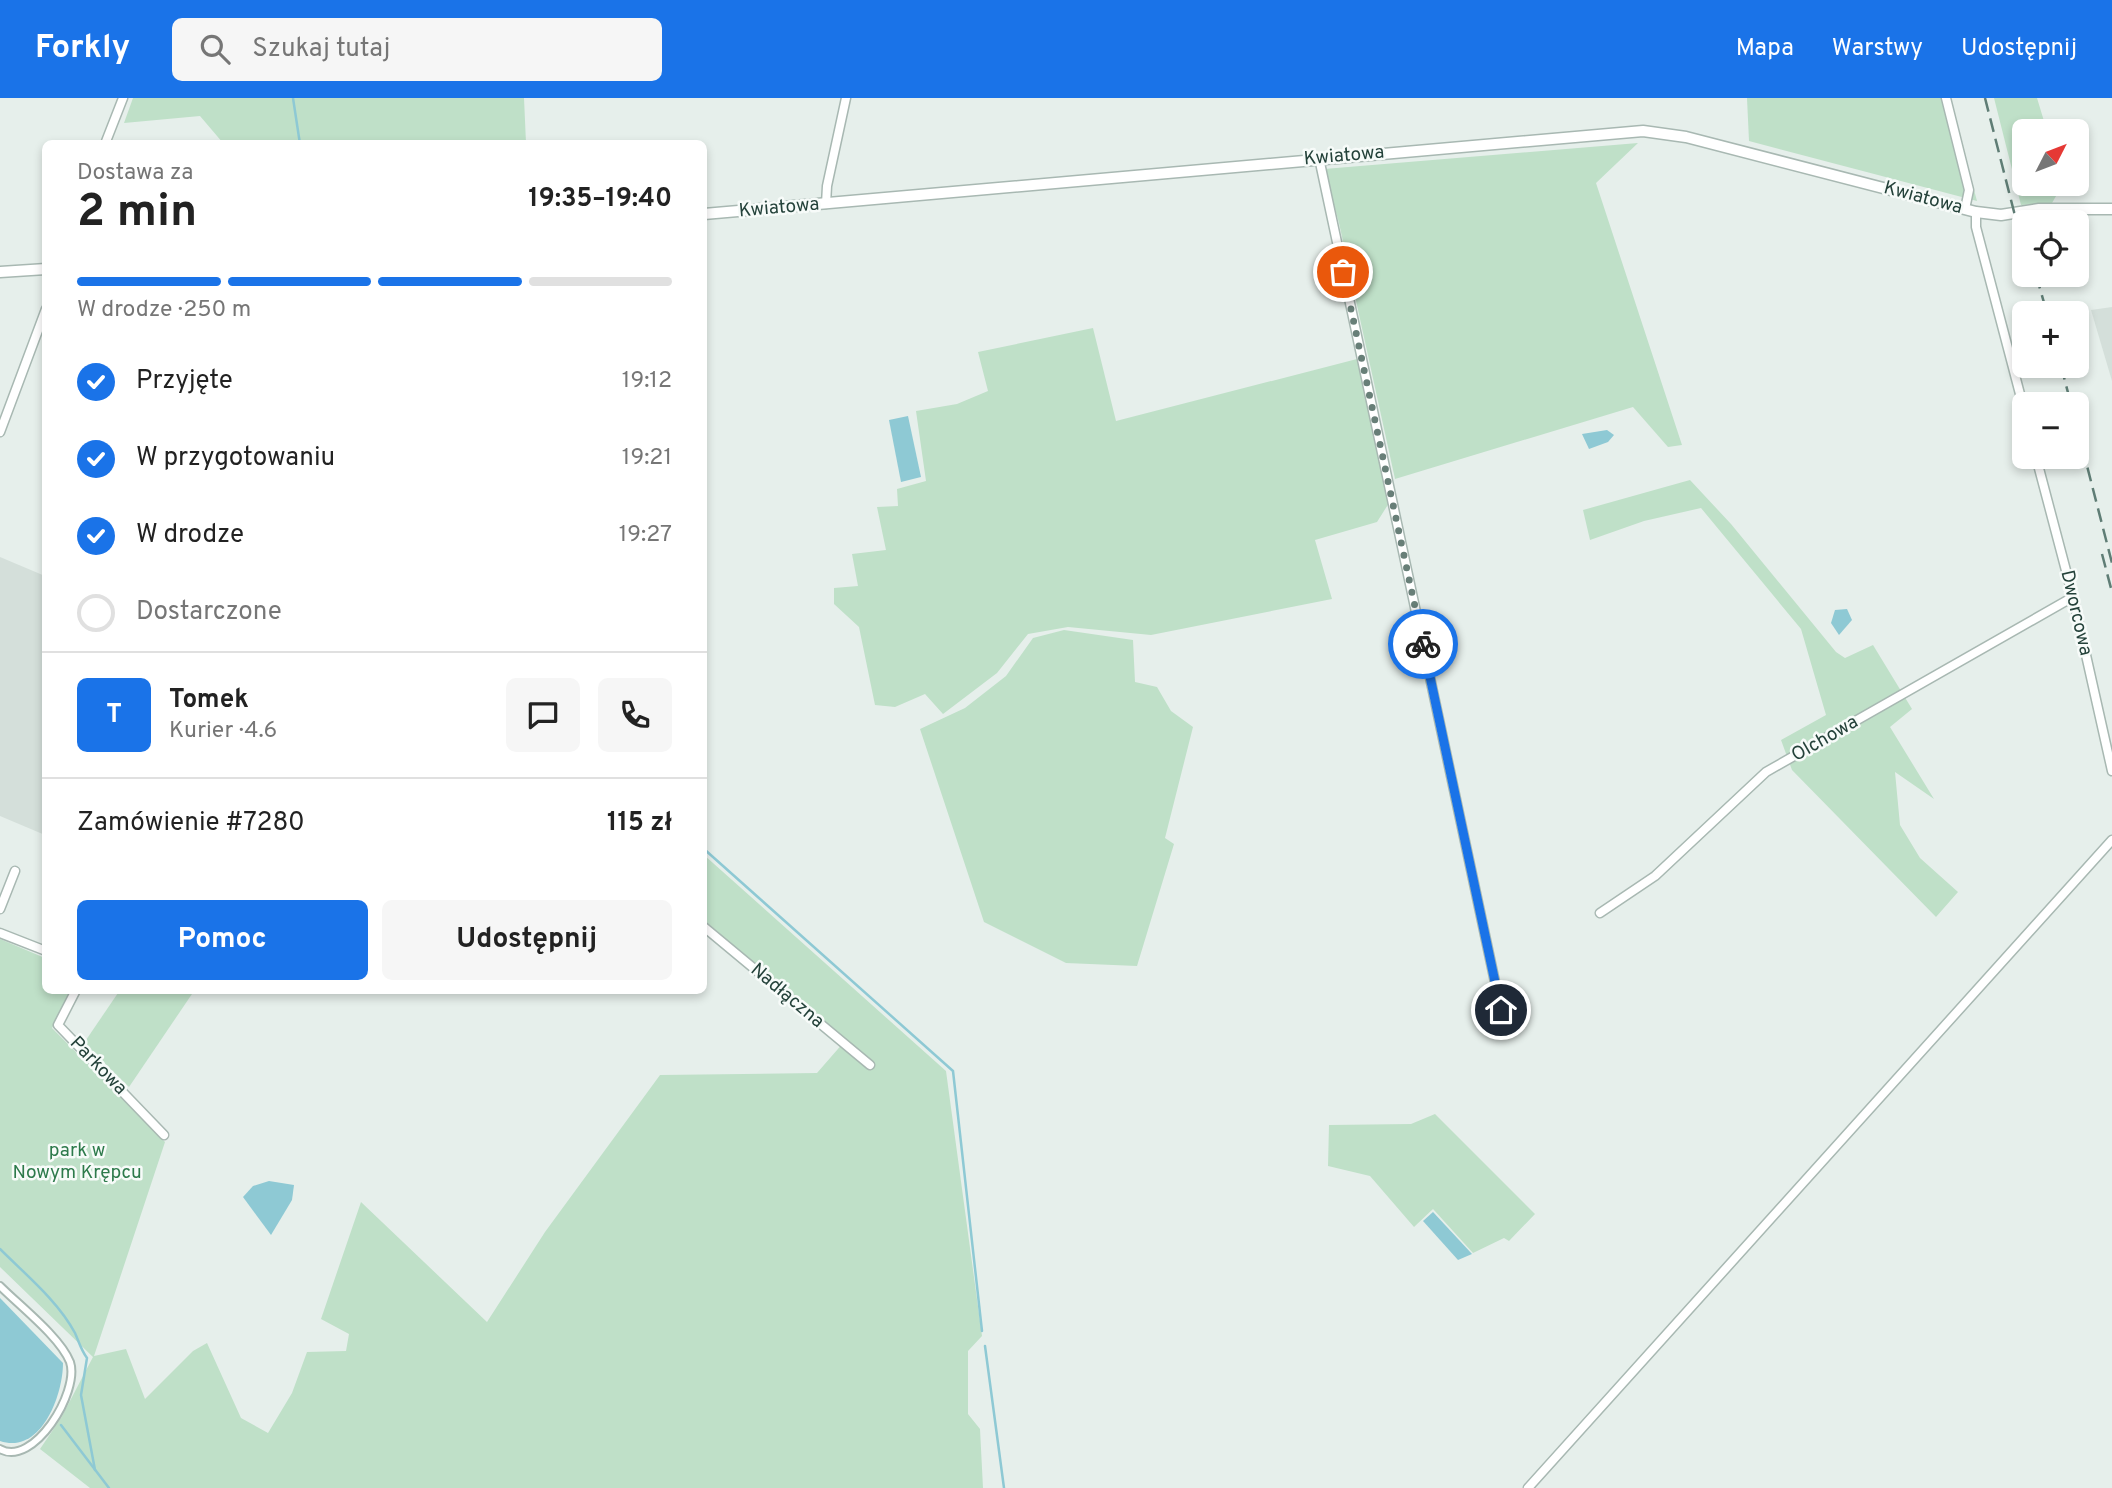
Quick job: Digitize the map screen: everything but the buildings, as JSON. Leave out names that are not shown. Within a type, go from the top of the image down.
[{"type":"street","points":[[107,140],[123,98]]},
{"type":"street","points":[[827,204],[827,186],[846,98]]},
{"type":"street","points":[[1947,98],[1969,190],[1971,211],[2019,392]]},
{"type":"street","name":"Kwiatowa","points":[[707,214],[1614,132],[1666,132],[1971,211],[2001,215],[2059,208],[2112,209]]},
{"type":"street","points":[[1319,158],[1501,1010]]},
{"type":"street","points":[[0,272],[42,269]]},
{"type":"street","points":[[0,432],[42,320]]},
{"type":"street","name":"Dworcowa","points":[[2039,469],[2073,597],[2112,771]]},
{"type":"street","name":"Olchowa","points":[[1601,913],[1655,876],[1766,772],[2073,597]]},
{"type":"street","points":[[1528,1488],[2112,840]]},
{"type":"street","points":[[0,909],[15,871]]},
{"type":"street","name":"Nadłączna","points":[[707,929],[870,1065]]},
{"type":"street","points":[[0,933],[42,949]]},
{"type":"street","name":"Parkowa","points":[[74,994],[58,1025],[164,1135]]},
{"type":"street","points":[[0,1286],[61,1346],[70,1363],[72,1381],[60,1412],[32,1444],[22,1452],[6,1452],[0,1449]]},
{"type":"shaded area","points":[[2112,307],[2112,381],[2091,310]]},
{"type":"shaded area","points":[[0,557],[42,575],[42,834],[0,816]]},
{"type":"green space","points":[[133,98],[524,98],[526,140],[220,140],[200,116],[124,123]]},
{"type":"green space","points":[[1747,98],[1949,98],[1977,201],[1749,141]]},
{"type":"green space","points":[[1994,98],[2037,98],[2043,119],[2012,119],[2012,169]]},
{"type":"green space","points":[[1638,143],[1596,183],[1682,445],[1668,447],[1633,407],[1395,479],[1339,223],[1324,169]]},
{"type":"green space","points":[[2019,196],[2056,196],[2052,203],[2021,205]]},
{"type":"green space","points":[[1093,328],[1116,421],[1357,359],[1389,503],[1377,522],[1315,540],[1332,599],[1151,635],[1068,627],[1028,634],[997,673],[943,714],[925,694],[895,707],[875,705],[859,627],[834,604],[834,588],[858,586],[852,554],[886,550],[877,507],[898,506],[897,489],[926,481],[916,411],[957,404],[988,391],[978,352]]},
{"type":"green space","points":[[1690,480],[1731,524],[1836,652],[1845,658],[1873,645],[1912,709],[1890,727],[1934,799],[1895,772],[1900,825],[1920,858],[1958,892],[1936,917],[1792,770],[1781,740],[1826,715],[1801,629],[1701,508],[1644,521],[1590,540],[1583,510]]},
{"type":"green space","points":[[1064,630],[1133,640],[1135,682],[1157,687],[1171,711],[1193,727],[1165,838],[1174,844],[1137,966],[1066,963],[984,922],[920,729],[965,708],[1006,676],[1033,638]]},
{"type":"green space","name":"park w Nowym Krępcu","points":[[707,858],[946,1071],[982,1336],[968,1351],[968,1414],[980,1429],[983,1488],[90,1488],[40,1449],[61,1418],[93,1357],[0,1267],[0,939],[42,957],[42,994],[69,994],[52,1028],[165,1142],[94,1356],[126,1349],[145,1399],[193,1351],[207,1343],[241,1418],[268,1433],[292,1393],[307,1352],[346,1351],[349,1334],[321,1319],[361,1202],[487,1322],[545,1232],[660,1075],[817,1073],[844,1042],[707,923]]},
{"type":"green space","points":[[117,994],[192,994],[129,1087],[84,1043]]},
{"type":"green space","points":[[1435,1114],[1535,1214],[1509,1241],[1504,1238],[1473,1253],[1433,1209],[1414,1227],[1370,1176],[1328,1166],[1329,1125],[1411,1124]]},
{"type":"water","points":[[908,416],[921,477],[901,482],[889,420]]},
{"type":"water","points":[[1607,430],[1614,435],[1608,442],[1589,449],[1582,434]]},
{"type":"water","points":[[1847,609],[1852,620],[1839,635],[1831,623],[1835,610]]},
{"type":"water","points":[[269,1181],[294,1185],[292,1200],[271,1235],[243,1197],[253,1186]]},
{"type":"water","points":[[1433,1212],[1472,1254],[1458,1260],[1423,1221]]},
{"type":"water","points":[[0,1298],[63,1363],[59,1391],[47,1419],[38,1431],[27,1439],[14,1443],[0,1441]]},
{"type":"waterway","points":[[293,98],[299,140]]},
{"type":"waterway","points":[[707,852],[953,1071],[982,1331]]},
{"type":"waterway","points":[[0,1249],[60,1310],[87,1358],[81,1395],[95,1470]]},
{"type":"waterway","points":[[985,1346],[1004,1488]]},
{"type":"waterway","points":[[61,1425],[109,1488]]},
{"type":"railway","points":[[1985,98],[2014,210]]},
{"type":"railway","points":[[2039,287],[2044,301]]},
{"type":"railway","points":[[2064,378],[2068,392]]},
{"type":"railway","points":[[2088,469],[2112,563]]},
{"type":"railway","points":[[2102,554],[2112,592]]},
{"type":"way so far","points":[[1343,272],[1423,644]]},
{"type":"route","points":[[1423,644],[1501,1010]]}]
